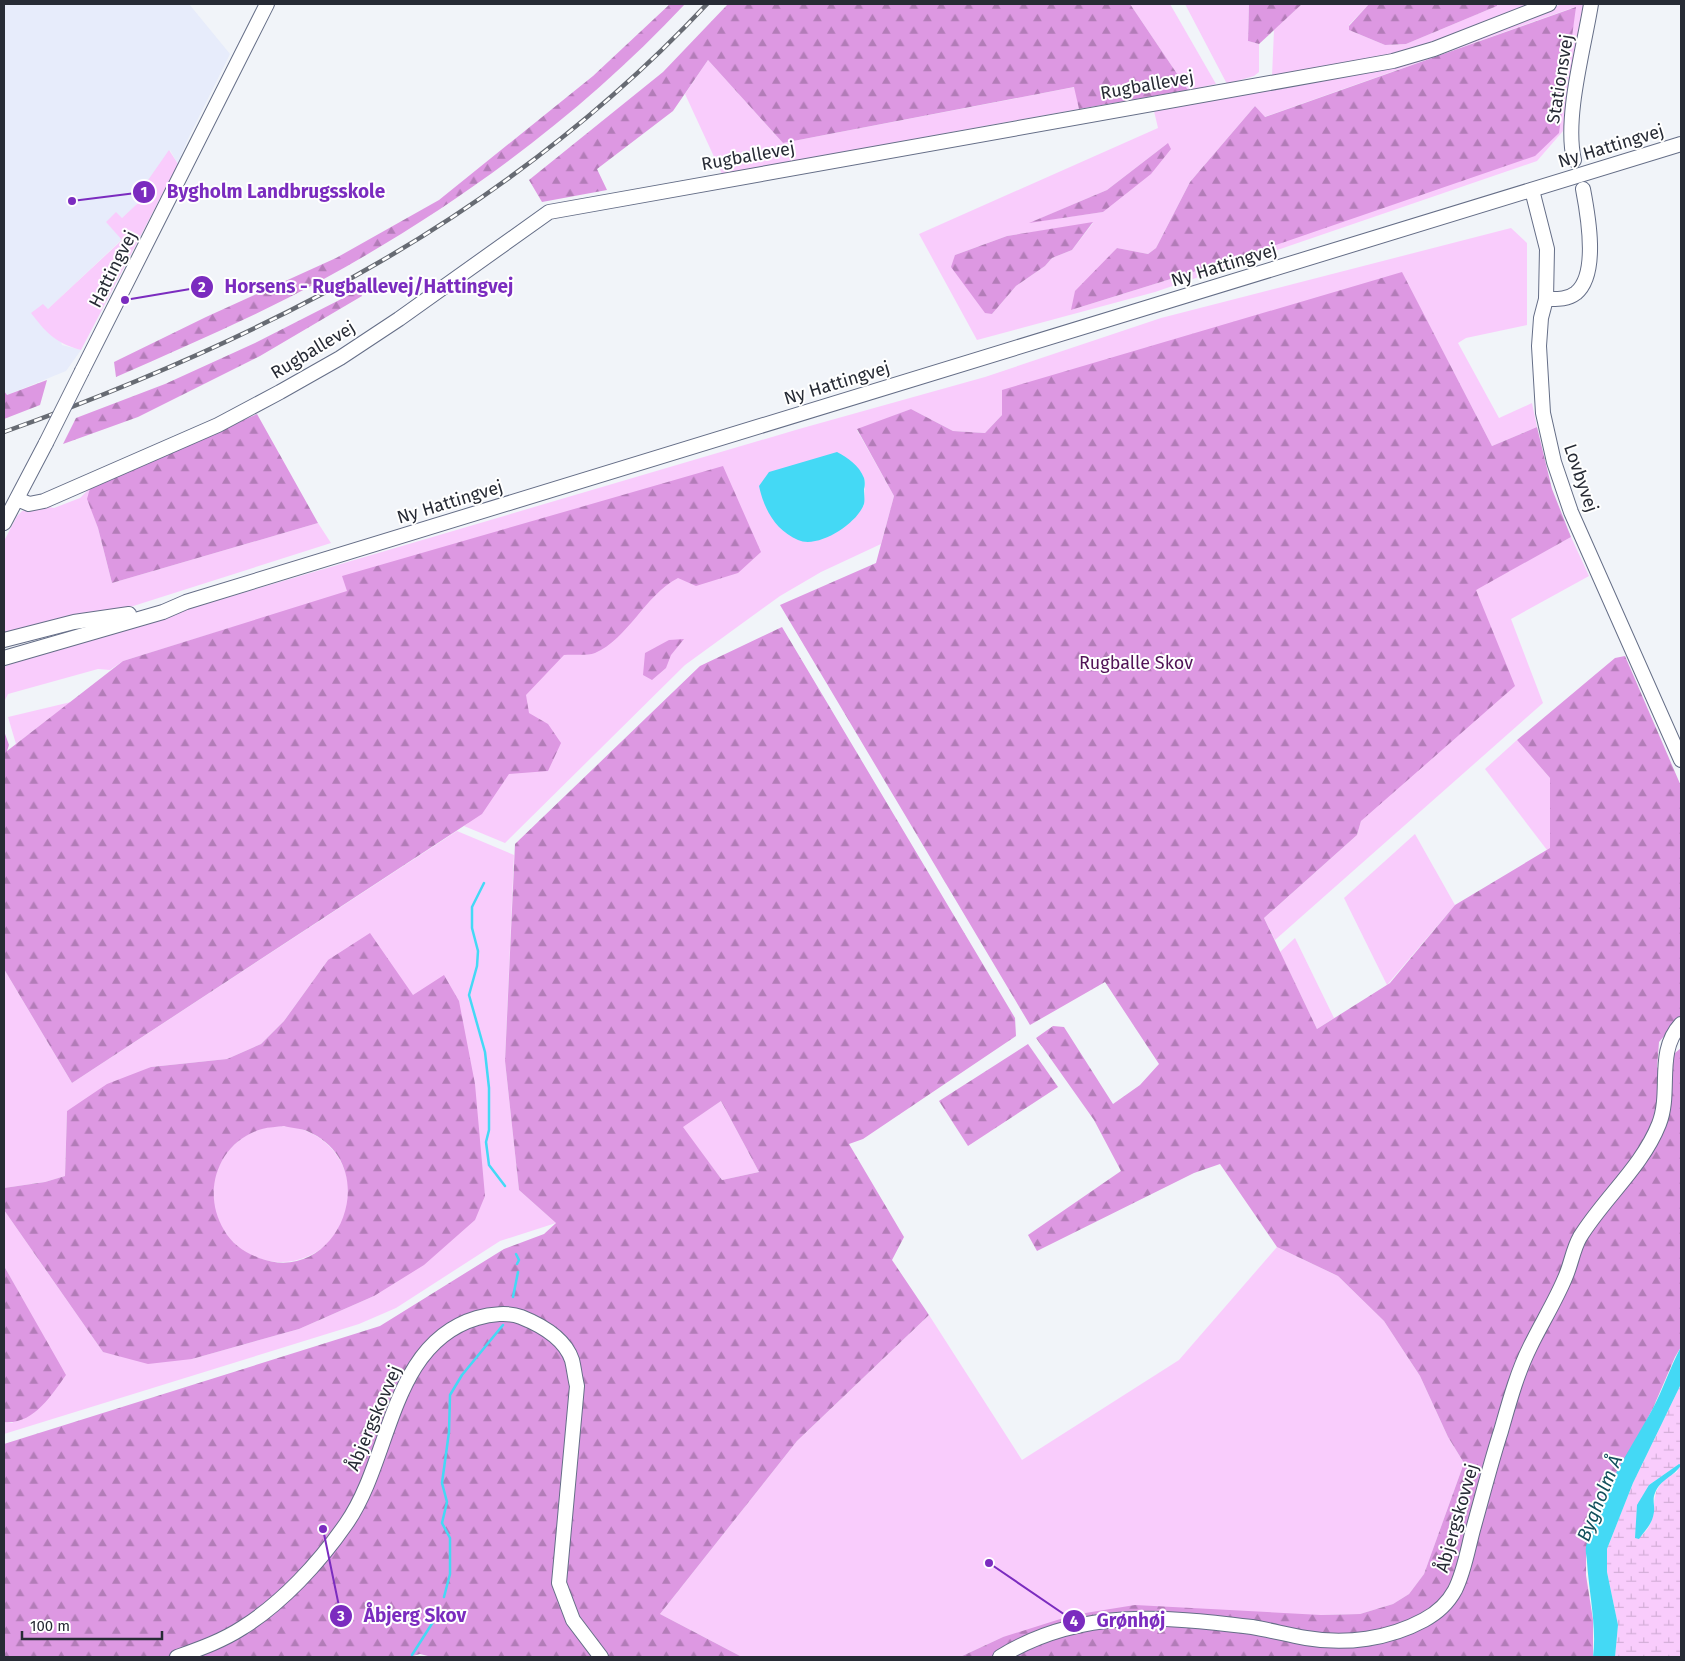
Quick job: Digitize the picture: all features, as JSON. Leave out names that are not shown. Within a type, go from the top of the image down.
[{"type":"street","name":"Hattingvej","points":[[4,523],[267,4]]},
{"type":"street","name":"Rugballevej","points":[[17,499],[29,504],[44,501],[218,425],[280,392],[340,358],[399,319],[549,212],[1393,61],[1434,49],[1549,4]]},
{"type":"street","name":"Stationsvej","points":[[1574,160],[1571,146],[1571,123],[1591,4]]},
{"type":"street","name":"Ny Hattingvej","points":[[4,658],[162,612],[186,602],[1681,144]]},
{"type":"street","points":[[1546,298],[1564,299],[1575,294],[1585,281],[1588,269],[1590,221],[1583,189]]},
{"type":"street","name":"Lovbyvej","points":[[1532,190],[1547,249],[1546,298],[1541,318],[1540,346],[1543,413],[1554,462],[1572,512],[1681,760]]},
{"type":"street","points":[[4,640],[74,622],[117,617],[186,602]]},
{"type":"street","name":"Åbjergskovvej","points":[[1000,1657],[1045,1634],[1086,1622],[1127,1618],[1189,1621],[1254,1628],[1308,1639],[1351,1641],[1396,1632],[1425,1620],[1442,1608],[1456,1589],[1501,1431],[1528,1350],[1565,1278],[1579,1238],[1648,1148],[1660,1123],[1664,1107],[1666,1053],[1673,1034],[1681,1024]]},
{"type":"street","name":"Åbjergskovvej","points":[[177,1657],[243,1628],[270,1607],[303,1576],[347,1524],[376,1466],[400,1396],[423,1352],[443,1334],[468,1321],[488,1315],[516,1315],[540,1325],[556,1338],[571,1359],[577,1386],[559,1583],[573,1620],[601,1657]]},
{"type":"shaded area","points":[[4,4],[189,4],[230,54],[187,141],[178,164],[170,150],[152,190],[122,218],[106,222],[122,239],[48,309],[62,345],[81,350],[66,371],[7,395],[4,391]]},
{"type":"green space","points":[[670,4],[685,4],[603,84],[515,156],[421,222],[372,252],[297,293],[195,342],[116,377],[114,362],[206,317],[336,258],[439,200],[593,76]]},
{"type":"green space","points":[[728,4],[1130,4],[1188,90],[1079,109],[1074,87],[783,143],[708,60],[673,111],[597,169],[607,190],[542,202],[529,180],[663,72]]},
{"type":"green space","points":[[1130,4],[1170,4],[1216,84],[1188,90]]},
{"type":"green space","points":[[1185,4],[1249,4],[1248,41],[1259,44],[1259,72],[1254,76],[1227,84]]},
{"type":"green space","points":[[1249,4],[1302,4],[1259,44],[1248,41]]},
{"type":"green space","points":[[1302,4],[1369,4],[1349,25],[1349,30],[1385,45],[1406,44],[1497,6],[1497,4],[1538,4],[1402,54],[1272,76],[1274,30]]},
{"type":"green space","points":[[1369,4],[1497,4],[1497,6],[1406,44],[1385,45],[1349,30],[1349,26]]},
{"type":"green space","points":[[1562,4],[1584,4],[1587,8],[1563,131],[1537,161],[1155,292],[977,340],[919,234],[1158,128],[1154,111],[1433,53]],"holes":[[[1575,7],[1235,259],[1071,310],[1117,248],[1148,254],[1156,248],[1190,182],[1255,106],[1264,117]],[[1168,143],[1103,212],[1032,222],[1107,190]],[[1093,223],[1072,250],[1052,258],[1045,266],[1016,286],[992,314],[955,255],[1007,236]]]},
{"type":"green space","points":[[1576,7],[1559,133],[1535,156],[1235,259],[1071,310],[1075,291],[1117,248],[1148,254],[1156,248],[1190,182],[1255,106],[1265,117]]},
{"type":"green space","points":[[708,60],[783,143],[1075,87],[1079,109],[722,174],[685,94]]},
{"type":"green space","points":[[1168,143],[1171,149],[1151,174],[1103,212],[1029,223],[1107,190]]},
{"type":"green space","points":[[169,150],[178,164],[81,350],[58,341],[42,327],[31,313],[43,304],[48,309],[122,240],[106,222],[116,212],[122,218],[152,190],[146,183]]},
{"type":"green space","points":[[1093,222],[1072,250],[1052,258],[1045,266],[1016,286],[992,314],[985,313],[951,267],[955,255],[1007,236]]},
{"type":"green space","points":[[1511,228],[1527,243],[1527,325],[1466,338],[1458,343],[1499,418],[1532,403],[1537,427],[1492,446],[1402,273],[1002,391],[1002,415],[985,433],[953,431],[911,409],[857,430],[894,496],[881,544],[821,572],[780,596],[685,665],[505,843],[464,826],[468,823],[233,627],[123,661],[110,670],[98,669],[8,694],[4,702],[4,667],[8,665],[8,662],[799,429],[985,377],[1161,318]],"holes":[[[865,478],[864,505],[851,522]]]},
{"type":"green space","name":"Rugballe Skov","points":[[1402,272],[1492,446],[1537,427],[1552,489],[1571,537],[1476,590],[1515,686],[1361,821],[1357,835],[1264,918],[1317,1029],[1390,983],[1455,905],[1550,848],[1550,778],[1517,740],[1615,658],[1625,656],[1681,786],[1681,1017],[1659,1042],[1657,1068],[1681,1048],[1681,1347],[1653,1408],[1594,1522],[1586,1549],[1586,1575],[1593,1620],[1593,1657],[960,1657],[1003,1637],[1073,1615],[1135,1605],[1321,1615],[1360,1614],[1393,1604],[1409,1594],[1424,1574],[1464,1463],[1448,1437],[1420,1376],[1384,1321],[1338,1276],[1277,1247],[1220,1164],[1194,1173],[1037,1251],[1028,1235],[1121,1171],[1094,1120],[1036,1038],[1053,1026],[1064,1027],[1113,1104],[1140,1085],[1159,1064],[1105,982],[1030,1025],[780,605],[876,563],[894,496],[857,429],[911,409],[953,431],[985,433],[1002,415],[1002,390]]},
{"type":"green space","points":[[359,290],[362,296],[260,356],[138,417],[63,444],[76,418],[165,384],[255,343]]},
{"type":"green space","points":[[47,380],[40,405],[4,419],[4,391],[7,395]]},
{"type":"green space","points":[[257,414],[318,523],[112,583],[98,528],[87,499],[90,488]]},
{"type":"green space","points":[[723,466],[761,552],[738,573],[696,586],[678,578],[656,595],[627,628],[607,646],[592,654],[564,655],[526,695],[529,713],[548,724],[561,743],[548,771],[509,774],[482,814],[72,1083],[4,969],[4,731],[9,745],[7,751],[123,661],[347,591],[342,576]]},
{"type":"green space","points":[[90,488],[88,499],[98,528],[112,583],[318,523],[331,543],[127,608],[91,612],[4,633],[4,541],[17,516],[22,511],[43,506],[54,508],[80,498]]},
{"type":"green space","points":[[1571,537],[1589,576],[1511,619],[1543,703],[1275,940],[1264,918],[1357,835],[1361,821],[1476,589]]},
{"type":"green space","points":[[782,627],[1015,1018],[1016,1036],[863,1139],[849,1144],[904,1237],[892,1260],[929,1315],[797,1441],[660,1614],[742,1657],[432,1657],[420,1654],[409,1657],[4,1657],[4,1444],[380,1326],[504,1249],[544,1234],[556,1223],[519,1190],[505,1061],[515,844],[700,666]],"holes":[[[721,1101],[759,1172],[722,1180],[683,1127]]]},
{"type":"green space","points":[[684,639],[671,655],[666,668],[652,680],[643,675],[645,653],[669,640]]},
{"type":"green space","points":[[71,702],[16,744],[8,717]]},
{"type":"green space","points":[[1517,740],[1550,778],[1550,848],[1547,850],[1485,769]]},
{"type":"green space","points":[[457,831],[514,855],[505,1061],[519,1190],[556,1223],[500,1241],[396,1308],[359,1324],[4,1434],[4,1422],[12,1423],[65,1375],[4,1266],[4,1210],[103,1352],[192,1359],[299,1329],[374,1296],[413,995],[328,960],[284,1021],[261,1044],[227,1059],[151,1067],[67,1111],[65,1176],[45,1182],[4,1188],[4,969],[72,1083]]},
{"type":"green space","points":[[1415,834],[1455,905],[1387,985],[1344,898]]},
{"type":"green space","points":[[370,933],[413,995],[444,975],[459,1001],[475,1084],[485,1196],[475,1220],[424,1265],[374,1296],[299,1329],[192,1359],[148,1364],[103,1352],[4,1210],[4,1188],[45,1182],[65,1176],[67,1111],[107,1084],[151,1067],[227,1059],[261,1044],[284,1021],[328,960]],"holes":[[[284,1126],[307,1131],[331,1147],[344,1169],[348,1194],[343,1218],[330,1240],[311,1256],[287,1263],[259,1258],[243,1250],[224,1230],[217,1215],[214,1200],[214,1185],[218,1170],[234,1145],[262,1129]]]},
{"type":"green space","points":[[1295,938],[1334,1018],[1317,1029],[1280,952]]},
{"type":"green space","points":[[1028,1044],[1058,1087],[968,1146],[939,1101]]},
{"type":"green space","points":[[721,1101],[759,1172],[722,1180],[682,1127]]},
{"type":"green space","points":[[281,1126],[307,1132],[329,1146],[343,1168],[349,1194],[343,1220],[329,1242],[307,1256],[281,1262],[255,1256],[233,1242],[219,1220],[213,1194],[219,1168],[233,1146],[255,1132]]},
{"type":"green space","points":[[1277,1247],[1338,1276],[1384,1321],[1420,1376],[1448,1437],[1464,1463],[1424,1574],[1409,1594],[1393,1604],[1360,1614],[1321,1615],[1003,1637],[960,1657],[742,1657],[660,1614],[797,1441],[929,1315],[1022,1460],[1179,1360]]},
{"type":"green space","points":[[4,1266],[66,1375],[40,1408],[24,1419],[14,1422],[4,1422]]},
{"type":"green space","points":[[1681,1384],[1681,1657],[1615,1657],[1618,1625],[1607,1572],[1607,1549],[1633,1483]],"holes":[[[1679,1464],[1677,1472],[1666,1479],[1659,1487],[1652,1520],[1641,1536],[1649,1485]]]},
{"type":"water","points":[[837,452],[853,462],[864,478],[864,504],[860,512],[845,527],[826,538],[806,542],[790,536],[777,525],[767,511],[759,486],[769,472]]},
{"type":"water","points":[[1681,1347],[1681,1384],[1633,1483],[1607,1549],[1607,1572],[1618,1625],[1615,1657],[1593,1657],[1593,1622],[1586,1551],[1590,1530],[1605,1495],[1656,1402]]},
{"type":"water","points":[[1679,1464],[1681,1465],[1678,1469],[1657,1488],[1652,1520],[1639,1539],[1635,1538],[1637,1505],[1649,1485]]},
{"type":"waterway","points":[[484,883],[472,907],[472,928],[478,951],[477,966],[469,995],[485,1052],[489,1088],[489,1130],[486,1142],[489,1165],[505,1186]]},
{"type":"waterway","points":[[516,1254],[519,1260],[517,1264]]},
{"type":"waterway","points":[[513,1297],[518,1272]]},
{"type":"waterway","points":[[444,1597],[450,1574],[450,1538],[442,1523],[447,1502],[442,1483],[449,1432],[450,1395],[462,1375],[503,1325]]},
{"type":"waterway","points":[[412,1655],[440,1611]]},
{"type":"railway","points":[[4,432],[103,395],[199,354],[292,310],[382,261],[468,206],[552,146],[631,79],[707,4]]},
{"type":"place","name":"Bygholm Landbrugsskole","points":[[72,201]]},
{"type":"place","name":"Horsens - Rugballevej/Hattingvej","points":[[125,300]]},
{"type":"place","name":"Åbjerg Skov","points":[[323,1529]]},
{"type":"place","name":"Grønhøj","points":[[989,1563]]},
{"type":"water label","name":"Bygholm Å","points":[[1599,1498]]}]
